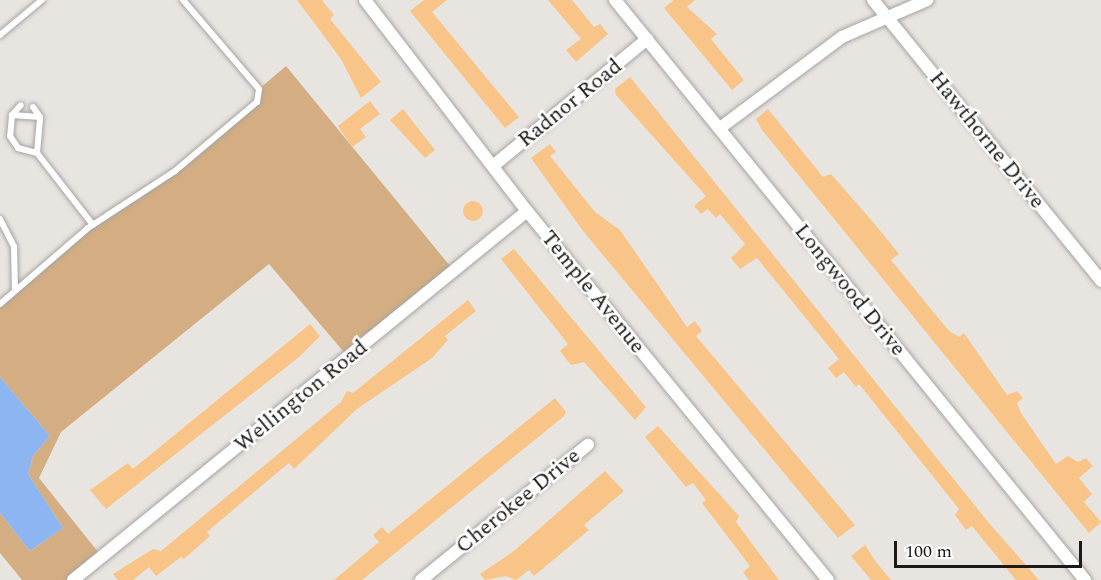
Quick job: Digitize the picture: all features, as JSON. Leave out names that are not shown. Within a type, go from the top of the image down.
[{"type":"street","name":"Temple Avenue","points":[[365,0],[527,210],[828,580]]},
{"type":"street","name":"Longwood Drive","points":[[615,0],[1085,580]]},
{"type":"street","name":"Hawthorne Drive","points":[[873,0],[1101,281]]},
{"type":"street","points":[[720,128],[798,65],[886,16],[927,0]]},
{"type":"street","name":"Radnor Road","points":[[493,166],[647,39]]},
{"type":"street","name":"Wellington Road","points":[[73,580],[527,210]]},
{"type":"street","name":"Cherokee Drive","points":[[421,580],[588,445]]},
{"type":"lane","points":[[0,35],[42,0]]},
{"type":"lane","points":[[0,304],[93,225],[175,171],[257,102],[259,89],[183,0]]},
{"type":"lane","points":[[21,105],[12,115],[10,136],[18,148],[37,153],[93,225]]},
{"type":"lane","points":[[33,107],[40,117],[37,153]]},
{"type":"lane","points":[[12,115],[40,117]]},
{"type":"lane","points":[[0,219],[14,247],[15,290]]},
{"type":"shaded area","points":[[286,66],[455,272],[348,357],[269,264],[61,432],[39,478],[102,557],[73,580],[22,580],[0,553],[0,513],[30,551],[63,528],[28,474],[33,456],[50,436],[0,377],[0,304],[88,228],[175,171],[257,102],[259,89]]},
{"type":"water","points":[[0,377],[50,436],[33,456],[28,474],[63,528],[30,551],[0,513]]},
{"type":"building","points":[[297,0],[322,0],[334,15],[330,19],[381,82],[361,98],[341,59]]},
{"type":"building","points":[[424,0],[447,0],[432,12],[519,117],[505,128],[410,11]]},
{"type":"building","points":[[548,0],[572,0],[594,27],[600,24],[608,34],[576,62],[566,50],[581,39]]},
{"type":"building","points":[[674,0],[695,0],[687,7],[717,34],[711,39],[744,80],[732,90],[664,8]]},
{"type":"building","points":[[630,77],[989,523],[1039,580],[1016,580],[972,526],[966,530],[955,515],[959,509],[859,384],[856,387],[844,372],[836,378],[828,368],[839,359],[757,258],[740,269],[731,258],[745,244],[720,214],[716,218],[708,209],[701,214],[694,206],[706,196],[616,95],[615,89]]},
{"type":"building","points":[[370,101],[380,114],[360,129],[366,137],[352,147],[338,126]]},
{"type":"building","points":[[403,109],[435,150],[425,158],[390,120]]},
{"type":"building","points":[[768,109],[823,177],[831,174],[873,222],[899,254],[891,260],[949,331],[959,337],[964,333],[1007,395],[1017,391],[1023,398],[1017,403],[1021,413],[1056,464],[1068,456],[1078,462],[1086,458],[1093,466],[1079,478],[1092,494],[1084,502],[1101,522],[1089,533],[762,130],[756,119]]},
{"type":"building","points":[[550,144],[556,152],[550,156],[595,212],[620,230],[687,327],[695,321],[702,331],[696,336],[855,525],[838,538],[583,231],[531,158]]},
{"type":"building","points":[[473,201],[480,204],[483,211],[480,218],[473,221],[466,218],[463,211],[466,204]]},
{"type":"building","points":[[514,249],[646,407],[635,420],[584,362],[571,365],[560,351],[568,344],[501,259]]},
{"type":"building","points":[[468,300],[476,311],[445,336],[448,340],[432,358],[357,409],[294,469],[289,463],[207,532],[210,536],[184,559],[181,557],[156,576],[149,567],[133,580],[118,580],[113,574],[153,549],[161,551],[341,402],[347,391],[353,393]]},
{"type":"building","points":[[310,324],[320,336],[299,357],[106,509],[90,490],[128,463],[133,469]]},
{"type":"building","points":[[555,398],[566,412],[563,417],[362,580],[334,580],[379,542],[373,535],[382,527],[388,534]]},
{"type":"building","points":[[658,426],[739,516],[736,522],[779,580],[749,580],[743,572],[750,566],[702,503],[706,500],[693,483],[686,487],[645,437]]},
{"type":"building","points":[[605,471],[624,491],[584,525],[589,530],[534,576],[529,570],[516,580],[506,576],[485,580],[480,574],[514,551]]},
{"type":"building","points":[[865,545],[891,580],[871,580],[851,556]]}]
